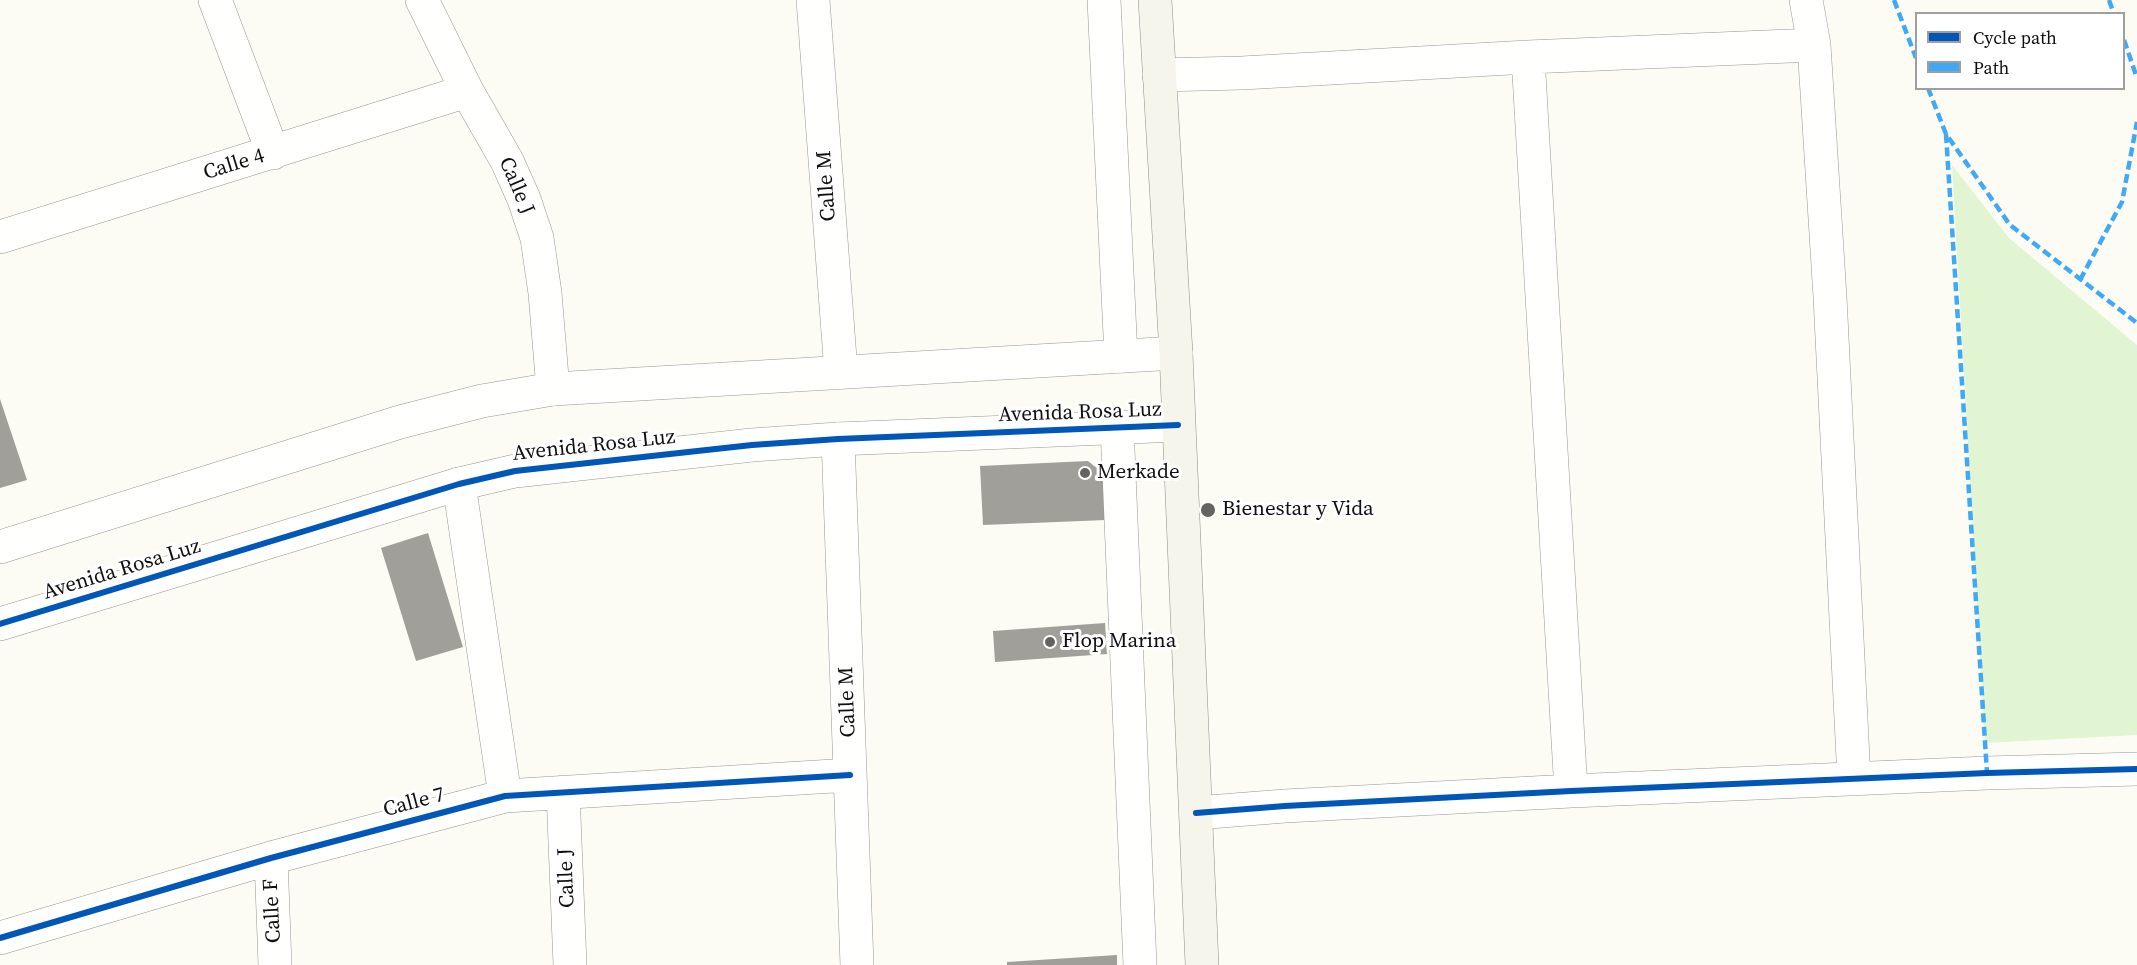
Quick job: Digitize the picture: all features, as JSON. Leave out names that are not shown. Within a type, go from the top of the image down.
[{"type":"main road","points":[[1155,0],[1176,353],[1202,965]]},
{"type":"street","points":[[215,0],[273,153]]},
{"type":"street","name":"Calle J","points":[[422,0],[466,91],[507,161],[524,199],[537,238],[545,293],[553,389]]},
{"type":"street","name":"Calle M","points":[[813,0],[842,372]]},
{"type":"street","points":[[1104,0],[1121,356]]},
{"type":"street","points":[[1806,0],[1814,45],[1830,297],[1854,779]]},
{"type":"street","points":[[1159,75],[1814,45]]},
{"type":"street","points":[[1528,57],[1571,791]]},
{"type":"street","name":"Calle 4","points":[[0,237],[466,91]]},
{"type":"street","points":[[0,546],[400,422],[482,401],[553,389],[1176,353]]},
{"type":"street","name":"Avenida Rosa Luz","points":[[0,624],[459,484],[515,471],[752,446],[838,440],[1178,425]]},
{"type":"street","points":[[1117,427],[1140,965]]},
{"type":"street","name":"Calle M","points":[[838,440],[857,965]]},
{"type":"street","points":[[459,484],[505,796]]},
{"type":"street","points":[[1196,813],[1571,791],[2137,769]]},
{"type":"street","name":"Calle 7","points":[[0,938],[271,858],[505,796],[850,775]]},
{"type":"street","name":"Calle J","points":[[563,792],[570,965]]},
{"type":"street","name":"Calle F","points":[[271,858],[275,965]]},
{"type":"green space","points":[[1952,165],[2009,238],[2137,345],[2137,735],[1985,743]]},
{"type":"building","points":[[0,399],[27,480],[0,488]]},
{"type":"building","points":[[1088,461],[1104,474],[1106,520],[983,525],[980,466]]},
{"type":"building","points":[[428,533],[463,647],[416,661],[381,548]]},
{"type":"building","name":"Flop Marina","points":[[1105,623],[1107,654],[995,662],[993,631]]},
{"type":"building","points":[[1117,955],[1117,965],[1007,965],[1007,962]]},
{"type":"marked path","points":[[1894,0],[1915,55]]},
{"type":"marked path","points":[[2109,0],[2113,12]]},
{"type":"marked path","points":[[2125,43],[2137,78]]},
{"type":"marked path","points":[[1929,90],[1946,134],[2010,225],[2137,323]]},
{"type":"marked path","points":[[2080,280],[2122,202],[2137,122]]},
{"type":"marked path","points":[[1946,134],[1987,773]]},
{"type":"cycle path","points":[[0,624],[459,484],[515,471],[752,445],[838,439],[1178,425]]},
{"type":"cycle path","points":[[1196,813],[1571,791],[1987,773],[2137,769]]},
{"type":"cycle path","points":[[0,938],[271,858],[505,796],[850,775]]},
{"type":"place","name":"Merkade","points":[[1085,473]]},
{"type":"place","name":"Bienestar y Vida","points":[[1208,510]]},
{"type":"place","name":"Flop Marina","points":[[1050,642]]}]
